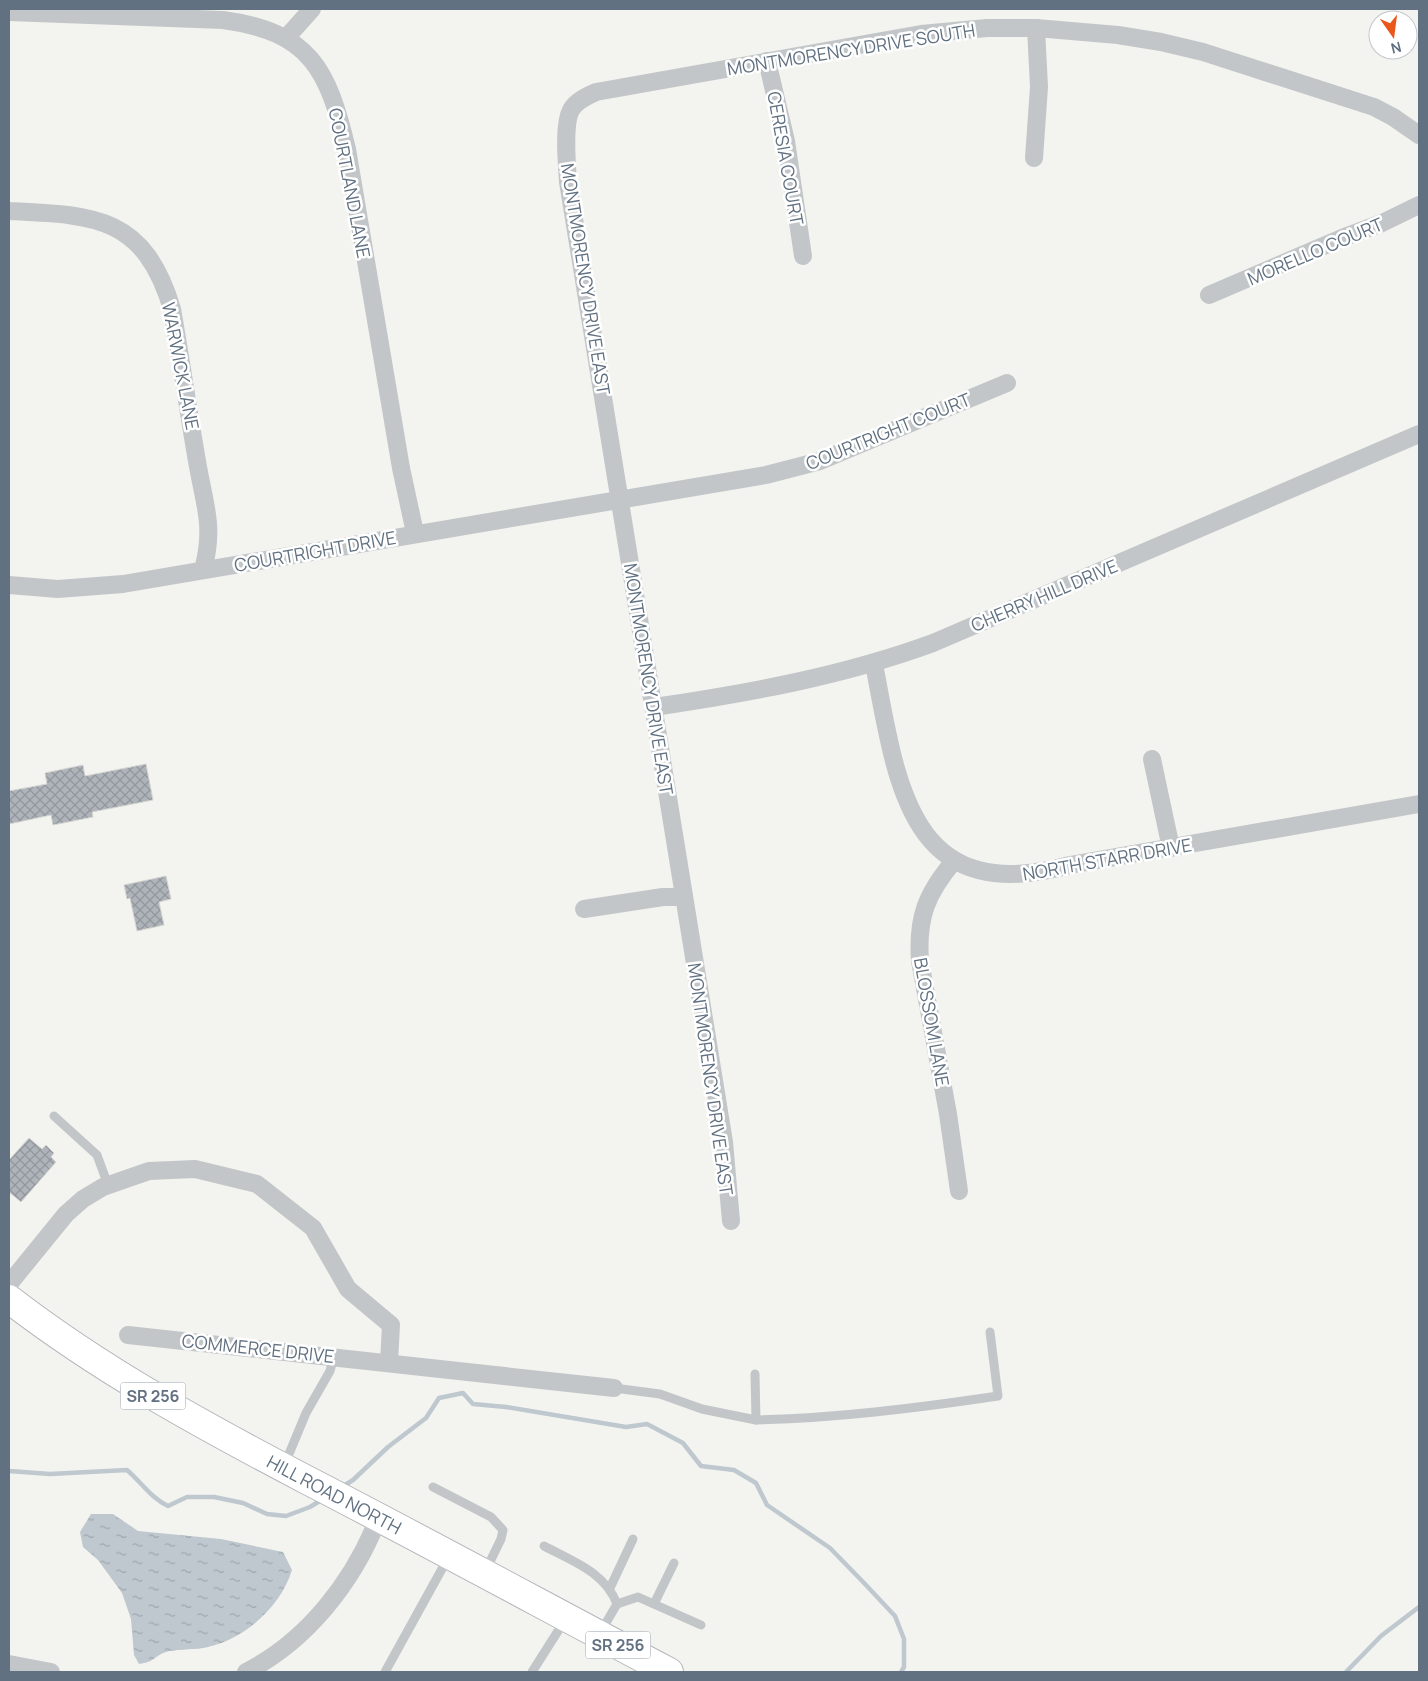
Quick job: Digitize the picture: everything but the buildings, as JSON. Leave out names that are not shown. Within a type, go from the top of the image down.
[{"type":"main road","name":"HILL ROAD NORTH","points":[[9,1299],[81,1351],[137,1387],[294,1474],[669,1672]]},
{"type":"street","points":[[286,38],[312,9]]},
{"type":"street","name":"COURTLAND LANE","points":[[9,12],[224,20],[267,29],[286,38],[304,51],[319,68],[337,107],[347,149],[399,458],[415,533]]},
{"type":"street","points":[[1034,158],[1039,77],[1036,28]]},
{"type":"street","name":"MONTMORENCY DRIVE SOUTH","points":[[568,137],[567,119],[572,108],[584,97],[596,92],[767,61],[956,30],[1036,28],[1118,35],[1204,52],[1374,107],[1393,117],[1419,135]]},
{"type":"street","name":"CERESIA COURT","points":[[767,61],[786,141],[803,256]]},
{"type":"street","name":"MONTMORENCY DRIVE EAST","points":[[568,137],[568,182],[574,225],[724,1142],[731,1221]]},
{"type":"street","name":"MORELLO COURT","points":[[1209,295],[1342,238],[1382,223],[1419,204]]},
{"type":"street","name":"WARWICK LANE","points":[[9,211],[66,213],[93,218],[127,235],[143,250],[156,268],[166,288],[172,309],[197,461],[207,505],[210,529],[203,570]]},
{"type":"street","name":"COURTRIGHT COURT","points":[[620,500],[766,475],[820,461],[1008,383]]},
{"type":"street","name":"CHERRY HILL DRIVE","points":[[654,707],[738,694],[874,664],[933,643],[1419,434]]},
{"type":"street","name":"COURTRIGHT DRIVE","points":[[9,585],[80,589],[620,500]]},
{"type":"street","name":"NORTH STARR DRIVE","points":[[874,664],[894,766],[918,826],[931,843],[954,862],[985,873],[1028,874],[1419,804]]},
{"type":"street","points":[[1152,759],[1171,848]]},
{"type":"street","name":"BLOSSOM LANE","points":[[954,862],[939,879],[929,896],[922,917],[918,939],[920,961],[948,1114],[959,1191]]},
{"type":"street","points":[[584,909],[663,898],[684,897]]},
{"type":"street","points":[[9,1284],[66,1214],[82,1199],[108,1185],[149,1171],[195,1170],[257,1184],[312,1228],[348,1289],[391,1325],[389,1362]]},
{"type":"street","name":"COMMERCE DRIVE","points":[[128,1335],[614,1388]]},
{"type":"street","points":[[246,1672],[278,1653],[324,1609],[351,1574],[378,1519]]},
{"type":"street","points":[[9,1664],[51,1672]]},
{"type":"lane","points":[[54,1116],[97,1155],[108,1185]]},
{"type":"lane","points":[[614,1388],[660,1394],[702,1409],[756,1420],[819,1418],[893,1411],[998,1396],[990,1332]]},
{"type":"lane","points":[[294,1474],[306,1413],[330,1371],[334,1356]]},
{"type":"lane","points":[[755,1374],[756,1420]]},
{"type":"lane","points":[[433,1487],[491,1517],[503,1530],[502,1539],[484,1574]]},
{"type":"lane","points":[[610,1588],[633,1539]]},
{"type":"lane","points":[[544,1546],[599,1576],[610,1588],[617,1604]]},
{"type":"lane","points":[[385,1672],[449,1556]]},
{"type":"lane","points":[[654,1604],[674,1563]]},
{"type":"lane","points":[[599,1635],[617,1604],[638,1596],[701,1625]]},
{"type":"lane","points":[[532,1672],[567,1618]]},
{"type":"water","points":[[91,1514],[113,1514],[138,1531],[221,1539],[283,1552],[292,1570],[287,1583],[270,1608],[248,1629],[235,1637],[208,1647],[166,1652],[148,1662],[139,1664],[134,1655],[131,1619],[122,1593],[98,1560],[83,1547],[80,1532]]},
{"type":"waterway","points":[[342,1487],[353,1480],[388,1447],[426,1418],[439,1398],[463,1393],[473,1404],[506,1407],[626,1427],[647,1424],[683,1443],[701,1466],[734,1470],[756,1483],[767,1505],[830,1548],[895,1616],[904,1639],[904,1667],[901,1672]]},
{"type":"waterway","points":[[9,1471],[50,1474],[127,1470],[152,1495],[168,1506],[187,1497],[214,1497],[243,1503],[267,1514],[286,1516],[310,1507],[323,1499]]},
{"type":"waterway","points":[[1346,1672],[1381,1636],[1419,1607]]}]
